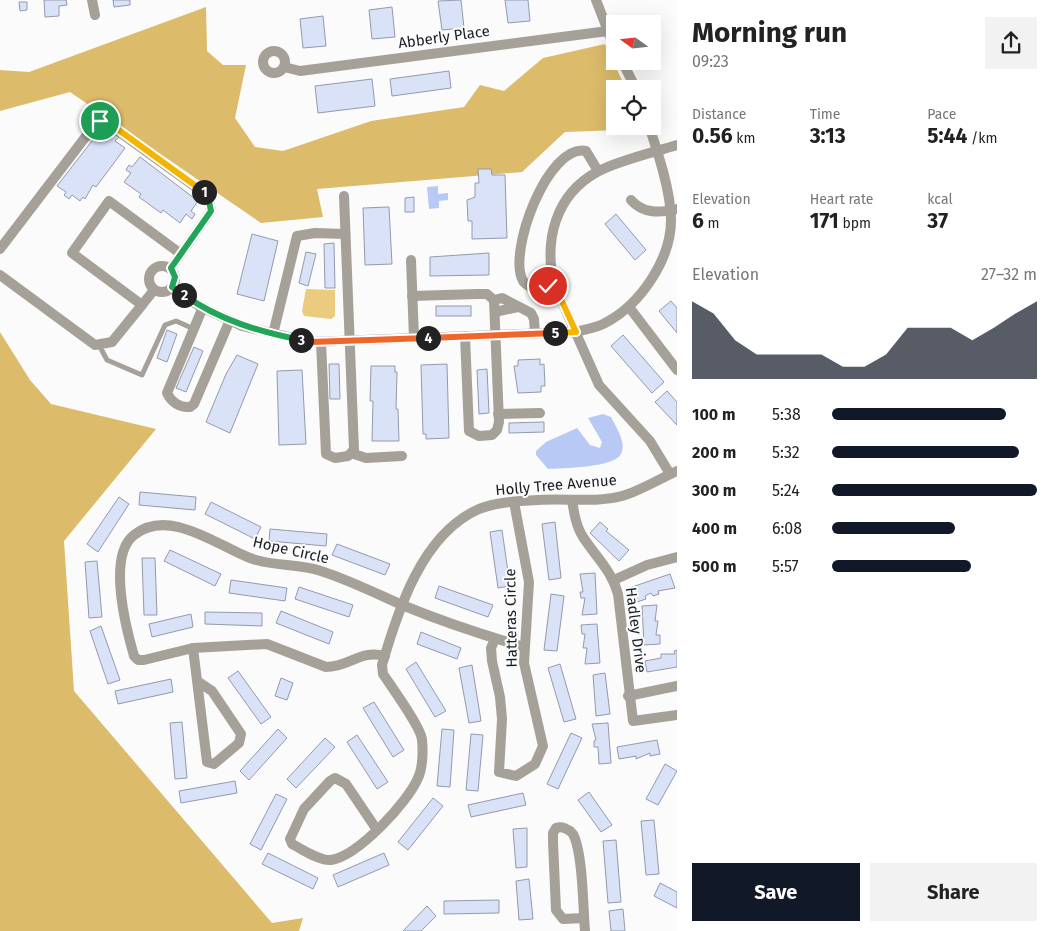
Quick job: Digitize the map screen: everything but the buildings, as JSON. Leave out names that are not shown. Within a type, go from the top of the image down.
[{"type":"street","points":[[92,0],[95,15]]},
{"type":"street","points":[[596,0],[606,26]]},
{"type":"street","name":"Abberly Place","points":[[284,67],[300,71],[606,31]]},
{"type":"street","points":[[0,249],[90,131],[100,121],[104,121],[208,196],[211,211],[171,268]]},
{"type":"street","points":[[172,287],[203,307],[230,320],[272,334],[311,342],[576,332],[604,324],[629,307],[652,280],[663,256],[673,210],[651,135]]},
{"type":"street","points":[[673,473],[651,442],[605,395],[599,385],[554,284],[550,268],[550,245],[557,215],[569,195],[598,171],[677,145]]},
{"type":"street","points":[[554,284],[532,288],[523,281],[520,270],[526,227],[537,194],[549,174],[570,153],[579,150],[586,152],[598,171]]},
{"type":"street","points":[[321,342],[326,454],[335,458],[348,456],[354,450],[344,196]]},
{"type":"street","points":[[631,200],[640,208],[651,212],[673,210]]},
{"type":"street","points":[[142,305],[72,253],[108,202],[181,254]]},
{"type":"street","points":[[272,334],[297,236],[315,233],[345,234]]},
{"type":"street","points":[[410,260],[414,338]]},
{"type":"street","points":[[163,265],[171,268],[175,277],[172,287],[162,292],[154,290],[148,278],[151,270],[163,265]]},
{"type":"street","points":[[0,275],[89,342],[99,345],[112,342],[154,290]]},
{"type":"street","points":[[412,296],[487,294],[494,300],[498,414],[497,430],[492,435],[479,436],[469,432],[465,336]]},
{"type":"street","points":[[494,300],[502,298],[531,313],[534,318],[535,334]]},
{"type":"street","points":[[203,307],[167,393],[170,399],[186,407],[194,404],[230,320]]},
{"type":"street","points":[[495,312],[518,307]]},
{"type":"street","points":[[629,307],[677,370]]},
{"type":"street","points":[[498,414],[540,413]]},
{"type":"street","points":[[351,453],[366,458],[402,456]]},
{"type":"street","name":"Holly Tree Avenue","points":[[384,656],[403,605],[426,556],[442,535],[478,510],[494,504],[514,502],[623,496],[673,473]]},
{"type":"street","name":"Hadley Drive","points":[[572,500],[576,522],[584,538],[614,580],[621,619],[628,696],[677,686]]},
{"type":"street","name":"Hatteras Circle","points":[[494,639],[492,661],[500,697],[502,719],[499,772],[508,776],[516,776],[529,770],[535,764],[544,746],[541,726],[524,663],[529,582],[514,502]]},
{"type":"street","name":"Hope Circle","points":[[384,656],[368,653],[336,667],[326,667],[267,644],[193,648],[138,660],[134,656],[124,620],[119,574],[127,544],[132,536],[142,530],[166,527],[203,534],[251,558],[264,562],[308,566],[403,605],[494,639],[524,647]]},
{"type":"street","points":[[614,580],[647,565],[677,557]]},
{"type":"street","points":[[193,648],[197,681],[207,762],[219,762],[239,742],[242,734],[212,691],[197,681]]},
{"type":"street","points":[[377,830],[340,778],[330,781],[304,810],[290,839],[292,844],[322,858],[331,860],[349,852],[377,830],[410,793],[420,776],[422,758],[421,734],[383,674],[384,656]]},
{"type":"street","points":[[628,696],[633,721],[677,715]]},
{"type":"street","points":[[584,918],[563,919],[556,910],[553,833],[556,828],[560,827],[572,833],[577,845],[584,918],[585,931]]},
{"type":"lane","points":[[99,345],[107,360],[142,375],[165,325],[176,321],[194,329]]},
{"type":"shaded area","points":[[206,7],[207,51],[223,65],[246,65],[235,118],[255,147],[283,151],[371,121],[464,107],[480,85],[504,91],[543,58],[605,44],[606,70],[617,70],[622,80],[606,80],[606,130],[565,132],[522,172],[317,189],[323,217],[261,223],[70,92],[0,111],[0,70],[29,72]]},
{"type":"shaded area","points":[[306,289],[335,290],[335,316],[331,319],[304,316],[302,311]]},
{"type":"shaded area","points":[[0,332],[30,380],[51,404],[156,429],[64,541],[74,691],[272,923],[303,918],[299,931],[0,931]]},
{"type":"water","points":[[438,186],[438,194],[448,193],[448,200],[439,201],[439,208],[429,209],[427,187]]},
{"type":"water","points":[[603,414],[611,417],[622,440],[621,454],[616,459],[599,465],[548,469],[536,455],[536,451],[546,442],[577,428],[590,445],[600,448],[602,442],[588,418]]},
{"type":"route","points":[[100,121],[109,123],[208,196],[212,204],[211,211],[171,268],[175,277],[172,287],[199,306],[242,326],[311,342],[576,332],[554,284],[548,286]]}]
